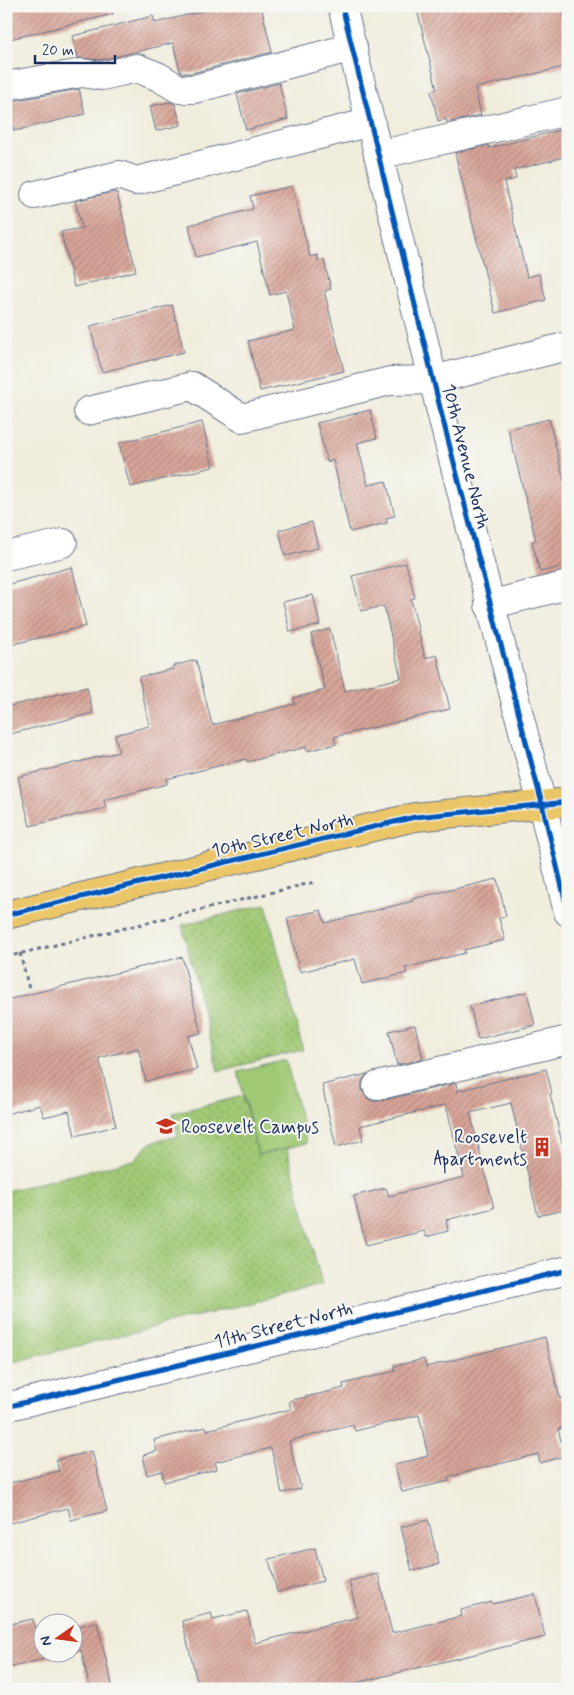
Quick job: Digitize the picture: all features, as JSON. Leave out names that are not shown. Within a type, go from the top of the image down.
[{"type":"main road","name":"10th Street North","points":[[6,915],[415,817],[555,803]]},
{"type":"street","name":"10th Avenue North","points":[[342,6],[489,605],[555,803],[568,912]]},
{"type":"street","points":[[6,84],[11,85],[82,73],[102,76],[137,68],[159,77],[180,89],[194,89],[353,47]]},
{"type":"street","points":[[378,155],[568,111]]},
{"type":"street","points":[[35,195],[119,175],[136,181],[371,122]]},
{"type":"street","points":[[88,411],[192,386],[242,418],[390,381],[433,380],[568,346]]},
{"type":"street","points":[[6,556],[63,543]]},
{"type":"street","points":[[489,605],[568,585]]},
{"type":"street","points":[[378,1086],[568,1040]]},
{"type":"street","name":"11th Street North","points":[[6,1407],[568,1270]]},
{"type":"path","points":[[6,957],[315,882]]},
{"type":"path","points":[[20,954],[29,989]]},
{"type":"green space","points":[[266,904],[303,1050],[218,1071],[182,925]]},
{"type":"green space","points":[[286,1060],[307,1143],[258,1155],[238,1072]]},
{"type":"green space","points":[[243,1096],[258,1155],[287,1148],[322,1285],[6,1364],[6,1191],[134,1160],[150,1143],[178,1136],[173,1113]]},
{"type":"building","points":[[6,6],[112,6],[113,14],[6,40]]},
{"type":"building","points":[[223,6],[261,6],[272,52],[192,73],[180,71],[173,43],[101,60],[78,58],[73,36],[153,16],[155,23]]},
{"type":"building","points":[[416,6],[561,6],[568,33],[568,66],[475,88],[481,115],[447,123],[446,119],[438,121],[431,91],[437,89]]},
{"type":"building","points":[[279,83],[288,119],[246,130],[237,94]]},
{"type":"building","points":[[79,89],[85,114],[14,131],[7,102]]},
{"type":"building","points":[[170,102],[175,104],[181,125],[156,131],[150,106]]},
{"type":"building","points":[[568,128],[568,156],[514,170],[516,179],[504,182],[527,277],[539,274],[546,300],[495,313],[455,153],[489,145],[489,148]]},
{"type":"building","points":[[292,186],[310,257],[317,255],[318,261],[324,260],[331,289],[325,291],[325,294],[344,371],[260,391],[248,341],[295,330],[286,291],[270,295],[257,242],[196,257],[189,225],[253,209],[250,196]]},
{"type":"building","points":[[113,192],[117,193],[136,271],[74,287],[61,232],[82,228],[75,201]]},
{"type":"building","points":[[172,305],[184,352],[102,372],[90,326]]},
{"type":"building","points":[[370,410],[377,438],[357,443],[368,485],[386,481],[395,516],[386,518],[387,523],[350,532],[333,460],[327,462],[317,423]]},
{"type":"building","points":[[549,419],[564,481],[568,480],[568,565],[540,572],[532,541],[536,540],[508,429]]},
{"type":"building","points":[[202,422],[213,467],[130,487],[119,443]]},
{"type":"building","points":[[312,522],[318,548],[285,556],[279,530]]},
{"type":"building","points":[[406,563],[415,598],[411,599],[425,658],[437,655],[450,709],[334,737],[336,744],[307,751],[306,747],[247,762],[246,759],[166,779],[167,784],[104,800],[106,808],[30,826],[18,777],[119,752],[115,735],[149,726],[139,677],[173,669],[173,666],[196,660],[212,725],[295,704],[294,698],[325,690],[311,634],[330,629],[345,691],[401,678],[384,606],[361,611],[352,576]]},
{"type":"building","points":[[72,567],[86,626],[6,646],[6,585]]},
{"type":"building","points":[[313,595],[320,625],[290,632],[283,602]]},
{"type":"building","points":[[87,687],[93,713],[6,735],[6,707]]},
{"type":"building","points":[[497,879],[506,916],[499,918],[505,940],[464,950],[465,953],[405,968],[407,973],[362,984],[355,959],[300,972],[287,918],[321,910],[325,923],[413,901],[412,899]]},
{"type":"building","points":[[182,957],[201,1033],[188,1036],[197,1069],[146,1081],[138,1048],[99,1058],[116,1126],[75,1136],[69,1111],[44,1117],[40,1105],[6,1114],[6,1000]]},
{"type":"building","points":[[527,992],[535,1025],[478,1039],[470,1006]]},
{"type":"building","points":[[415,1025],[423,1059],[397,1065],[389,1031]]},
{"type":"building","points":[[546,1069],[552,1093],[550,1094],[568,1167],[568,1209],[538,1216],[511,1103],[470,1113],[494,1208],[446,1220],[448,1231],[426,1237],[424,1231],[366,1245],[354,1196],[386,1188],[389,1196],[464,1177],[446,1105],[360,1126],[363,1140],[336,1147],[322,1085],[367,1074],[362,1081],[362,1090],[366,1097],[372,1101],[380,1101],[456,1083],[457,1091]]},
{"type":"building","points":[[545,1337],[560,1399],[568,1397],[568,1426],[558,1429],[565,1456],[540,1463],[538,1454],[448,1477],[449,1481],[402,1492],[395,1465],[428,1456],[419,1415],[355,1431],[353,1425],[289,1441],[301,1489],[282,1493],[271,1448],[215,1462],[217,1469],[164,1482],[162,1471],[147,1475],[143,1455],[157,1451],[154,1440],[206,1427],[207,1430],[291,1409],[289,1401],[344,1388],[343,1384],[395,1371],[394,1366],[424,1359],[426,1367]]},
{"type":"building","points":[[92,1451],[107,1511],[71,1520],[68,1508],[6,1524],[6,1484],[59,1471],[56,1460]]},
{"type":"building","points":[[428,1520],[439,1564],[412,1571],[401,1527]]},
{"type":"building","points":[[315,1548],[323,1581],[277,1592],[269,1559]]},
{"type":"building","points":[[378,1574],[392,1633],[462,1616],[461,1610],[535,1594],[545,1637],[331,1689],[199,1689],[182,1621],[211,1613],[213,1619],[247,1611],[255,1643],[358,1617],[349,1581]]},
{"type":"building","points":[[32,1619],[32,1662],[12,1667],[6,1642],[6,1625]]},
{"type":"building","points":[[97,1622],[113,1689],[90,1689],[82,1654],[82,1626]]},
{"type":"cycle path","points":[[342,6],[444,424],[568,912]]},
{"type":"cycle path","points":[[6,915],[415,817],[568,802]]},
{"type":"cycle path","points":[[6,1407],[568,1270]]},
{"type":"place","name":"Roosevelt Campus","points":[[166,1126]]},
{"type":"place","name":"Roosevelt Apartments","points":[[542,1147]]}]
